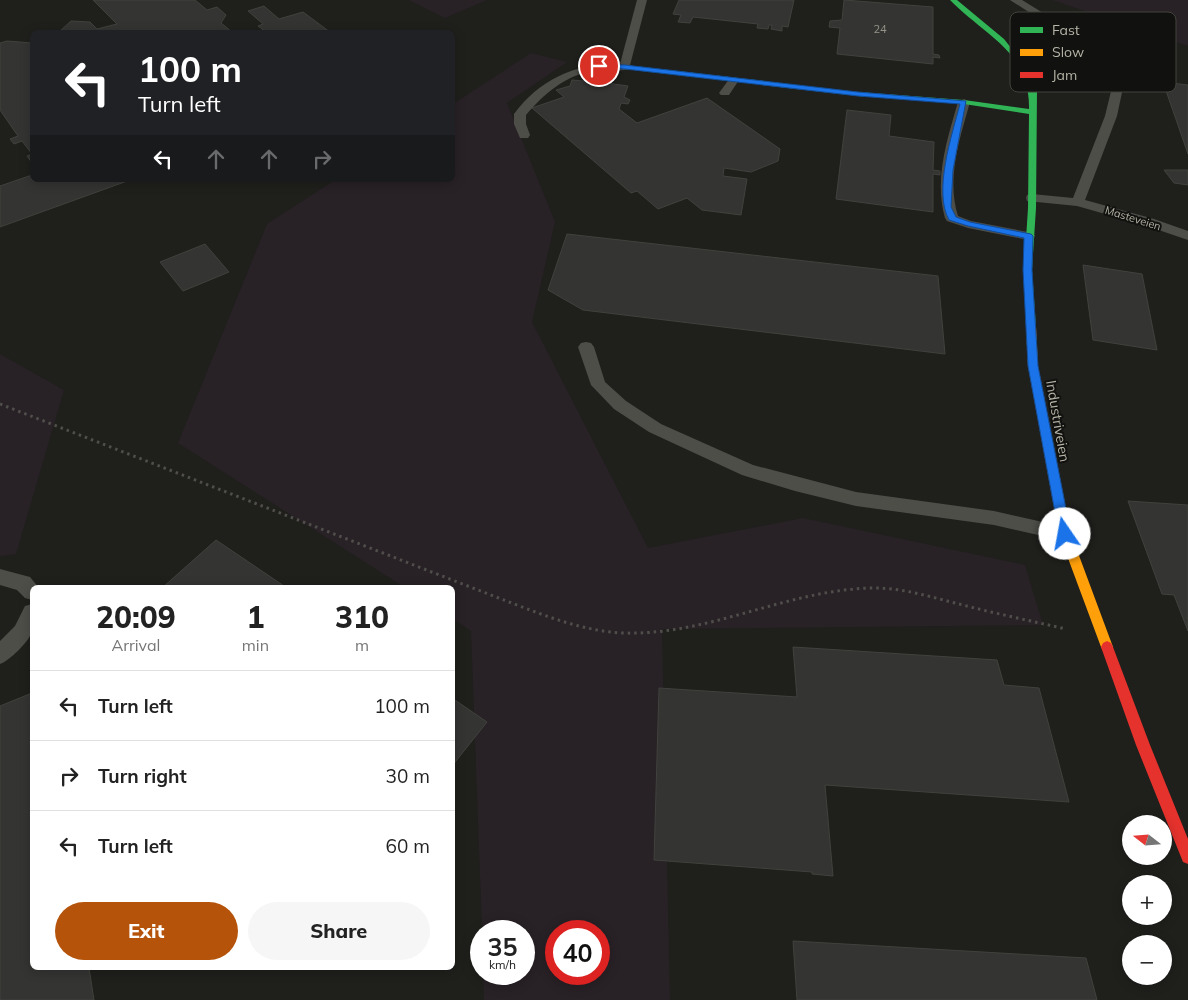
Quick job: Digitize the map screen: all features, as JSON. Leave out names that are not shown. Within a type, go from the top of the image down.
[{"type":"street","name":"Industriveien","points":[[953,0],[1002,40],[1010,50]]},
{"type":"street","points":[[625,67],[858,94],[964,102],[1034,112]]},
{"type":"street","name":"Industriveien","points":[[1033,92],[1032,198],[1028,236],[1033,366],[1065,534],[1188,857]]},
{"type":"lane","points":[[524,135],[520,124],[520,114],[542,90],[562,78],[586,68],[599,66],[625,67],[642,0]]},
{"type":"lane","points":[[1015,0],[1037,12]]},
{"type":"lane","points":[[725,93],[734,80]]},
{"type":"lane","points":[[1078,202],[1114,106],[1116,92]]},
{"type":"lane","points":[[964,102],[949,170],[947,207],[952,218],[968,224],[1028,236]]},
{"type":"lane","name":"Masteveien","points":[[1032,198],[1078,202],[1149,222],[1188,236]]},
{"type":"lane","points":[[586,347],[592,370],[600,385],[620,404],[655,428],[748,470],[856,499],[994,518],[1065,534]]},
{"type":"lane","points":[[0,577],[23,583],[30,590]]},
{"type":"lane","points":[[0,655],[22,632],[30,616]]},
{"type":"path","points":[[0,404],[496,597],[587,627],[621,633],[660,630],[715,619],[820,593],[874,588],[918,594],[1104,638]]},
{"type":"shaded area","points":[[0,0],[1188,0],[1188,1000],[0,1000]]},
{"type":"shaded area","points":[[409,0],[487,0],[445,18]]},
{"type":"shaded area","points":[[1052,0],[1188,0],[1188,46],[1176,42],[1176,12],[1087,12]]},
{"type":"shaded area","points":[[531,53],[567,62],[507,103],[555,222],[532,322],[648,548],[803,518],[1025,565],[1043,625],[662,629],[670,1000],[484,1000],[483,985],[535,985],[535,920],[482,920],[471,631],[455,620],[455,585],[401,585],[178,443],[267,224],[332,182],[455,182],[455,103]]},
{"type":"shaded area","points":[[0,354],[64,390],[16,554],[0,556]]},
{"type":"building","points":[[93,0],[195,0],[207,10],[217,7],[226,15],[221,23],[230,30],[61,30],[71,21],[90,22],[97,29],[117,24]]},
{"type":"building","points":[[679,0],[794,0],[788,27],[782,26],[782,31],[771,29],[772,25],[769,25],[768,29],[757,28],[758,24],[693,17],[690,23],[678,22],[681,15],[673,14]]},
{"type":"building","points":[[844,0],[933,7],[933,54],[939,55],[940,58],[933,57],[933,64],[837,54],[840,28],[829,27],[830,21],[842,20]]},
{"type":"building","points":[[264,6],[279,19],[303,12],[327,30],[263,30],[258,26],[263,24],[248,11]]},
{"type":"building","points":[[7,41],[30,43],[30,151],[22,141],[14,144],[10,139],[18,136],[0,110],[0,43]]},
{"type":"building","points":[[596,79],[607,81],[606,83],[628,86],[624,97],[630,100],[628,104],[621,103],[619,109],[637,123],[707,98],[780,149],[778,161],[751,172],[724,168],[723,176],[747,179],[741,215],[702,210],[687,198],[658,209],[637,191],[631,193],[532,108],[564,97],[556,90],[570,86],[572,80],[595,82]]},
{"type":"building","points":[[1176,84],[1188,85],[1188,154],[1166,92],[1176,92]]},
{"type":"building","points":[[847,110],[891,115],[889,136],[934,142],[933,170],[940,171],[940,175],[933,174],[933,212],[836,199]]},
{"type":"building","points":[[1164,170],[1188,170],[1188,185],[1174,183]]},
{"type":"building","points":[[30,176],[30,182],[124,182],[0,227],[0,186]]},
{"type":"building","points":[[567,234],[938,276],[945,354],[583,310],[548,290]]},
{"type":"building","points":[[205,244],[229,272],[183,291],[160,262]]},
{"type":"building","points":[[1083,265],[1142,274],[1157,350],[1093,340]]},
{"type":"building","points":[[1128,501],[1188,505],[1188,631],[1174,595],[1162,594]]},
{"type":"building","points":[[216,540],[283,585],[165,585]]},
{"type":"building","points":[[793,647],[997,660],[1004,685],[1039,688],[1069,802],[825,785],[833,876],[812,874],[812,872],[654,860],[659,688],[797,697]]},
{"type":"building","points":[[30,694],[30,970],[89,970],[94,1000],[0,1000],[0,706]]},
{"type":"building","points":[[455,700],[487,722],[455,762]]},
{"type":"building","points":[[793,941],[1086,958],[1097,1000],[797,1000]]},
{"type":"traffic: fast","points":[[953,0],[1002,40],[1010,50]]},
{"type":"traffic: fast","points":[[625,67],[858,94],[964,102],[1033,112]]},
{"type":"traffic: fast","points":[[1031,327],[1028,270],[1032,208],[1033,92]]},
{"type":"traffic: slow","points":[[1031,327],[1033,366],[1065,534],[1107,647]]},
{"type":"traffic: jam","points":[[1107,647],[1143,745],[1188,857]]},
{"type":"route","points":[[599,66],[625,67],[858,94],[964,102],[949,170],[947,207],[952,218],[968,224],[1028,236],[1033,366],[1065,534]]}]
